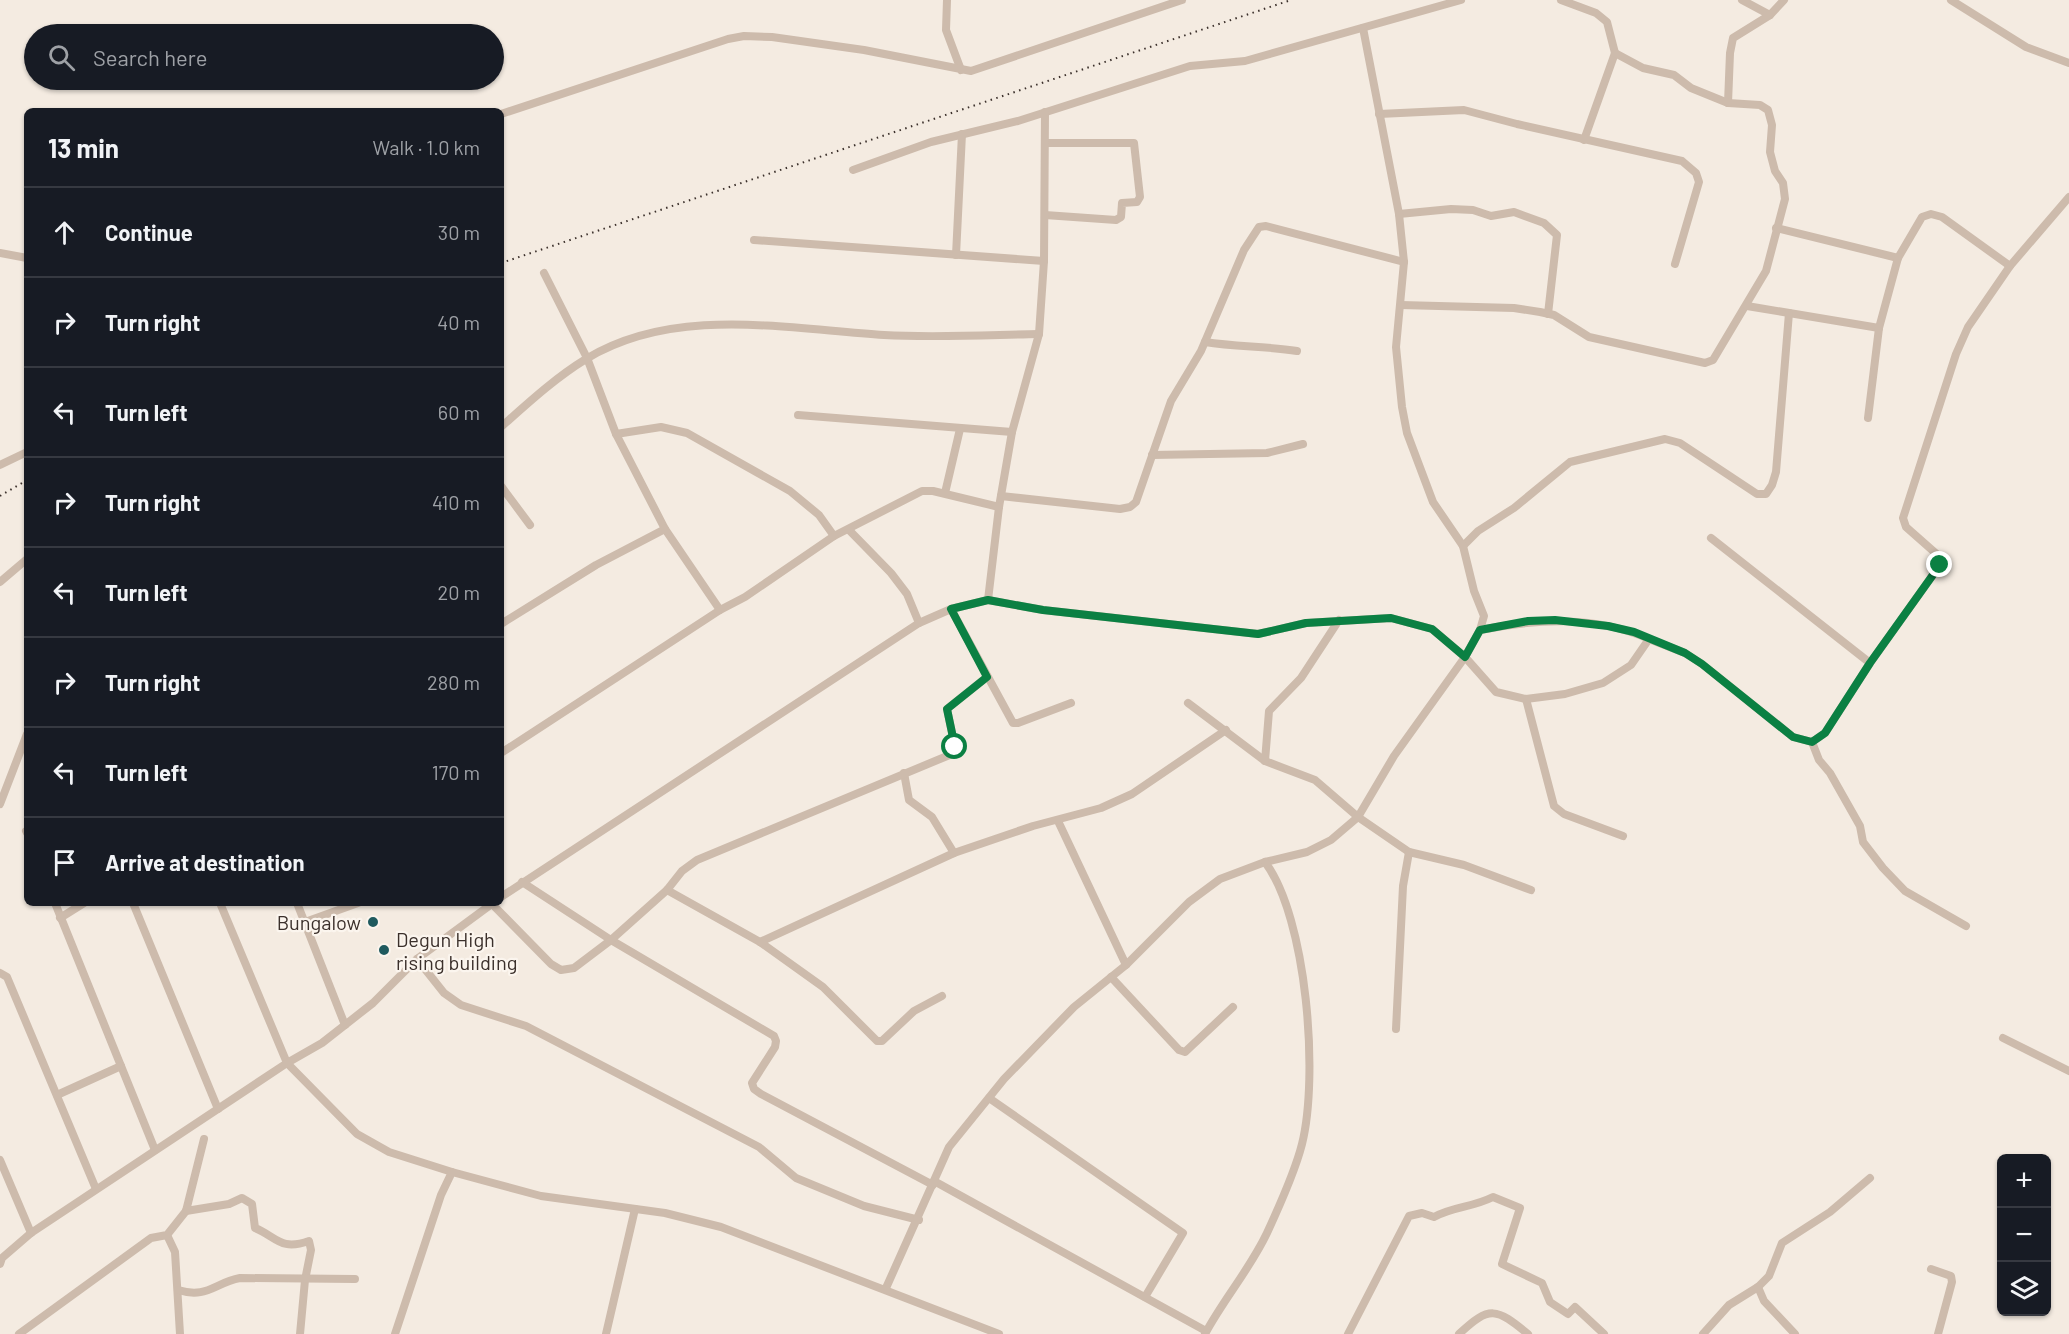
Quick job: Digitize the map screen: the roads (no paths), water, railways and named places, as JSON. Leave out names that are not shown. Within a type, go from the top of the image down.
[{"type":"street","points":[[947,0],[946,30],[961,70]]},
{"type":"street","points":[[504,113],[728,39],[744,36],[772,37],[864,50],[971,71],[1182,0]]},
{"type":"street","points":[[853,170],[931,142],[1045,112],[1190,66],[1245,61],[1461,0]]},
{"type":"street","points":[[1561,0],[1596,13],[1607,22],[1611,30],[1615,53],[1584,140]]},
{"type":"street","points":[[1742,0],[1770,15]]},
{"type":"street","points":[[1728,103],[1730,53],[1733,38],[1770,15],[1784,0]]},
{"type":"street","points":[[1951,0],[2026,47],[2069,63]]},
{"type":"street","points":[[886,1288],[919,1220],[949,1147],[1004,1079],[1074,1007],[1126,965],[1189,902],[1220,879],[1265,861],[1306,852],[1331,840],[1358,817],[1394,756],[1465,657],[1480,630],[1484,616],[1474,591],[1463,546],[1433,502],[1407,433],[1396,347],[1404,262],[1399,214],[1363,28]]},
{"type":"street","points":[[1401,305],[1514,308],[1548,314],[1588,338],[1705,363],[1713,360],[1766,271],[1785,199],[1783,183],[1775,171],[1770,152],[1772,125],[1768,110],[1760,105],[1728,103],[1691,88],[1674,75],[1643,68],[1615,53]]},
{"type":"street","points":[[1379,114],[1464,110],[1584,140],[1682,160],[1696,173],[1699,182],[1675,264]]},
{"type":"street","points":[[988,600],[999,507],[1012,432],[1039,334],[1044,261],[1047,143],[1045,112]]},
{"type":"street","points":[[956,255],[962,134]]},
{"type":"street","points":[[1045,215],[1116,220],[1121,217],[1122,203],[1137,202],[1140,197],[1134,143],[1047,143]]},
{"type":"street","points":[[1480,630],[1528,621],[1555,620],[1608,626],[1685,653],[1793,737],[1812,742],[1825,733],[1870,663],[1940,565],[1940,557],[1905,527],[1903,518],[1956,354],[1968,327],[2010,266],[2069,197]]},
{"type":"street","points":[[1399,214],[1451,208],[1473,210],[1491,216],[1514,212],[1544,223],[1557,235],[1548,314]]},
{"type":"street","points":[[1868,418],[1879,328],[1898,258],[1922,217],[1931,214],[1942,217],[2010,266]]},
{"type":"street","points":[[1001,496],[1120,509],[1130,507],[1136,502],[1171,401],[1205,342],[1244,250],[1259,227],[1266,226],[1404,262]]},
{"type":"street","points":[[1776,228],[1898,258]]},
{"type":"street","points":[[754,240],[1044,261]]},
{"type":"street","points":[[0,253],[24,257]]},
{"type":"street","points":[[544,273],[587,358],[616,434],[665,529],[720,610]]},
{"type":"street","points":[[1747,306],[1879,328]]},
{"type":"street","points":[[1463,546],[1478,531],[1514,508],[1570,462],[1665,439],[1680,443],[1757,494],[1766,494],[1776,472],[1789,313]]},
{"type":"street","points":[[504,424],[544,390],[587,358],[634,338],[719,322],[886,335],[1039,334]]},
{"type":"street","points":[[1205,342],[1233,347],[1270,347],[1297,351]]},
{"type":"street","points":[[798,415],[1012,432]]},
{"type":"street","points":[[616,434],[661,427],[687,433],[790,491],[819,515],[834,536]]},
{"type":"street","points":[[945,493],[960,429]]},
{"type":"street","points":[[1152,455],[1267,453],[1303,444]]},
{"type":"street","points":[[0,465],[24,453]]},
{"type":"street","points":[[504,490],[530,525]]},
{"type":"street","points":[[504,751],[720,610],[745,597],[834,536],[922,491],[945,493],[999,507]]},
{"type":"street","points":[[504,622],[596,566],[665,529]]},
{"type":"street","points":[[849,530],[902,587],[918,623]]},
{"type":"street","points":[[1711,538],[1870,663]]},
{"type":"street","points":[[0,582],[24,562]]},
{"type":"street","points":[[504,895],[918,623],[951,609],[988,600],[1043,610],[1258,634],[1339,620],[1391,618],[1423,624],[1465,657],[1496,692],[1526,699],[1564,694],[1603,683],[1630,665],[1649,639]]},
{"type":"street","points":[[951,609],[1013,723],[1071,704]]},
{"type":"street","points":[[1265,761],[1269,711],[1301,678],[1339,620]]},
{"type":"street","points":[[495,906],[551,964],[561,969],[574,968],[611,940],[668,890],[682,871],[697,860],[952,754],[955,747],[947,709],[987,677]]},
{"type":"street","points":[[1526,699],[1554,806],[1564,814],[1623,836]]},
{"type":"street","points":[[1188,703],[1227,730],[1265,761],[1315,780],[1358,817],[1409,852],[1464,864],[1531,890]]},
{"type":"street","points":[[760,942],[954,854],[1033,826],[1101,808],[1132,794],[1227,730]]},
{"type":"street","points":[[0,804],[24,742]]},
{"type":"street","points":[[1812,742],[1820,760],[1830,773],[1860,826],[1863,842],[1882,868],[1905,891],[1966,926]]},
{"type":"street","points":[[904,773],[909,800],[933,817],[954,854]]},
{"type":"street","points":[[1058,821],[1126,965]]},
{"type":"street","points":[[1396,1029],[1402,898],[1409,852]]},
{"type":"street","points":[[522,882],[611,940],[774,1036],[776,1041],[774,1047],[752,1083],[754,1089],[934,1183],[1206,1333],[1266,1235],[1302,1144],[1308,1090],[1305,979],[1278,879],[1265,861]]},
{"type":"street","points":[[668,890],[760,942],[823,987],[877,1041],[882,1041],[914,1011],[942,996]]},
{"type":"street","points":[[56,906],[155,1150]]},
{"type":"street","points":[[60,918],[79,906]]},
{"type":"street","points":[[134,906],[218,1109]]},
{"type":"street","points":[[221,906],[287,1063],[357,1134],[389,1152],[541,1196],[635,1209],[721,1227],[886,1288],[999,1334]]},
{"type":"street","points":[[298,906],[345,1025]]},
{"type":"street","points":[[304,922],[349,906]]},
{"type":"street","points":[[0,1264],[2,1258],[31,1233],[287,1063],[322,1043],[373,1002],[417,959],[488,906]]},
{"type":"street","points":[[417,959],[444,993],[461,1005],[526,1026],[759,1147],[796,1178],[864,1206],[919,1220]]},
{"type":"street","points":[[0,973],[7,977],[96,1189]]},
{"type":"street","points":[[1111,977],[1179,1050],[1185,1052],[1233,1007]]},
{"type":"street","points":[[2003,1038],[2069,1071]]},
{"type":"street","points":[[57,1095],[121,1066]]},
{"type":"street","points":[[989,1098],[1183,1233],[1144,1297]]},
{"type":"street","points":[[20,1334],[151,1238],[167,1234],[186,1210],[204,1139]]},
{"type":"street","points":[[0,1160],[31,1233]]},
{"type":"street","points":[[395,1334],[441,1195],[452,1172]]},
{"type":"street","points":[[1703,1334],[1729,1305],[1758,1287],[1769,1276],[1782,1243],[1830,1212],[1870,1178]]},
{"type":"street","points":[[1348,1334],[1409,1216],[1422,1213],[1434,1217],[1448,1210],[1473,1207],[1493,1197],[1520,1208],[1502,1264],[1542,1282],[1550,1302],[1568,1314],[1575,1307],[1604,1334]]},
{"type":"street","points":[[186,1210],[229,1204],[242,1198],[252,1204],[255,1228],[271,1240],[299,1245],[309,1241],[311,1250],[305,1280],[300,1334]]},
{"type":"street","points":[[606,1334],[635,1209]]},
{"type":"street","points":[[167,1234],[175,1252],[180,1334]]},
{"type":"street","points":[[1931,1269],[1945,1272],[1951,1276],[1952,1282],[1938,1334]]},
{"type":"street","points":[[178,1290],[192,1294],[208,1292],[228,1281],[240,1278],[354,1279]]},
{"type":"street","points":[[1758,1287],[1764,1301],[1795,1334]]},
{"type":"street","points":[[1459,1334],[1479,1315],[1493,1313],[1508,1317],[1528,1334]]},
{"type":"railway","points":[[504,262],[1291,0]]},
{"type":"railway","points":[[0,496],[24,482]]},
{"type":"place","name":"Bungalow","points":[[373,922]]},
{"type":"place","name":"Degun High rising building","points":[[384,950]]}]
